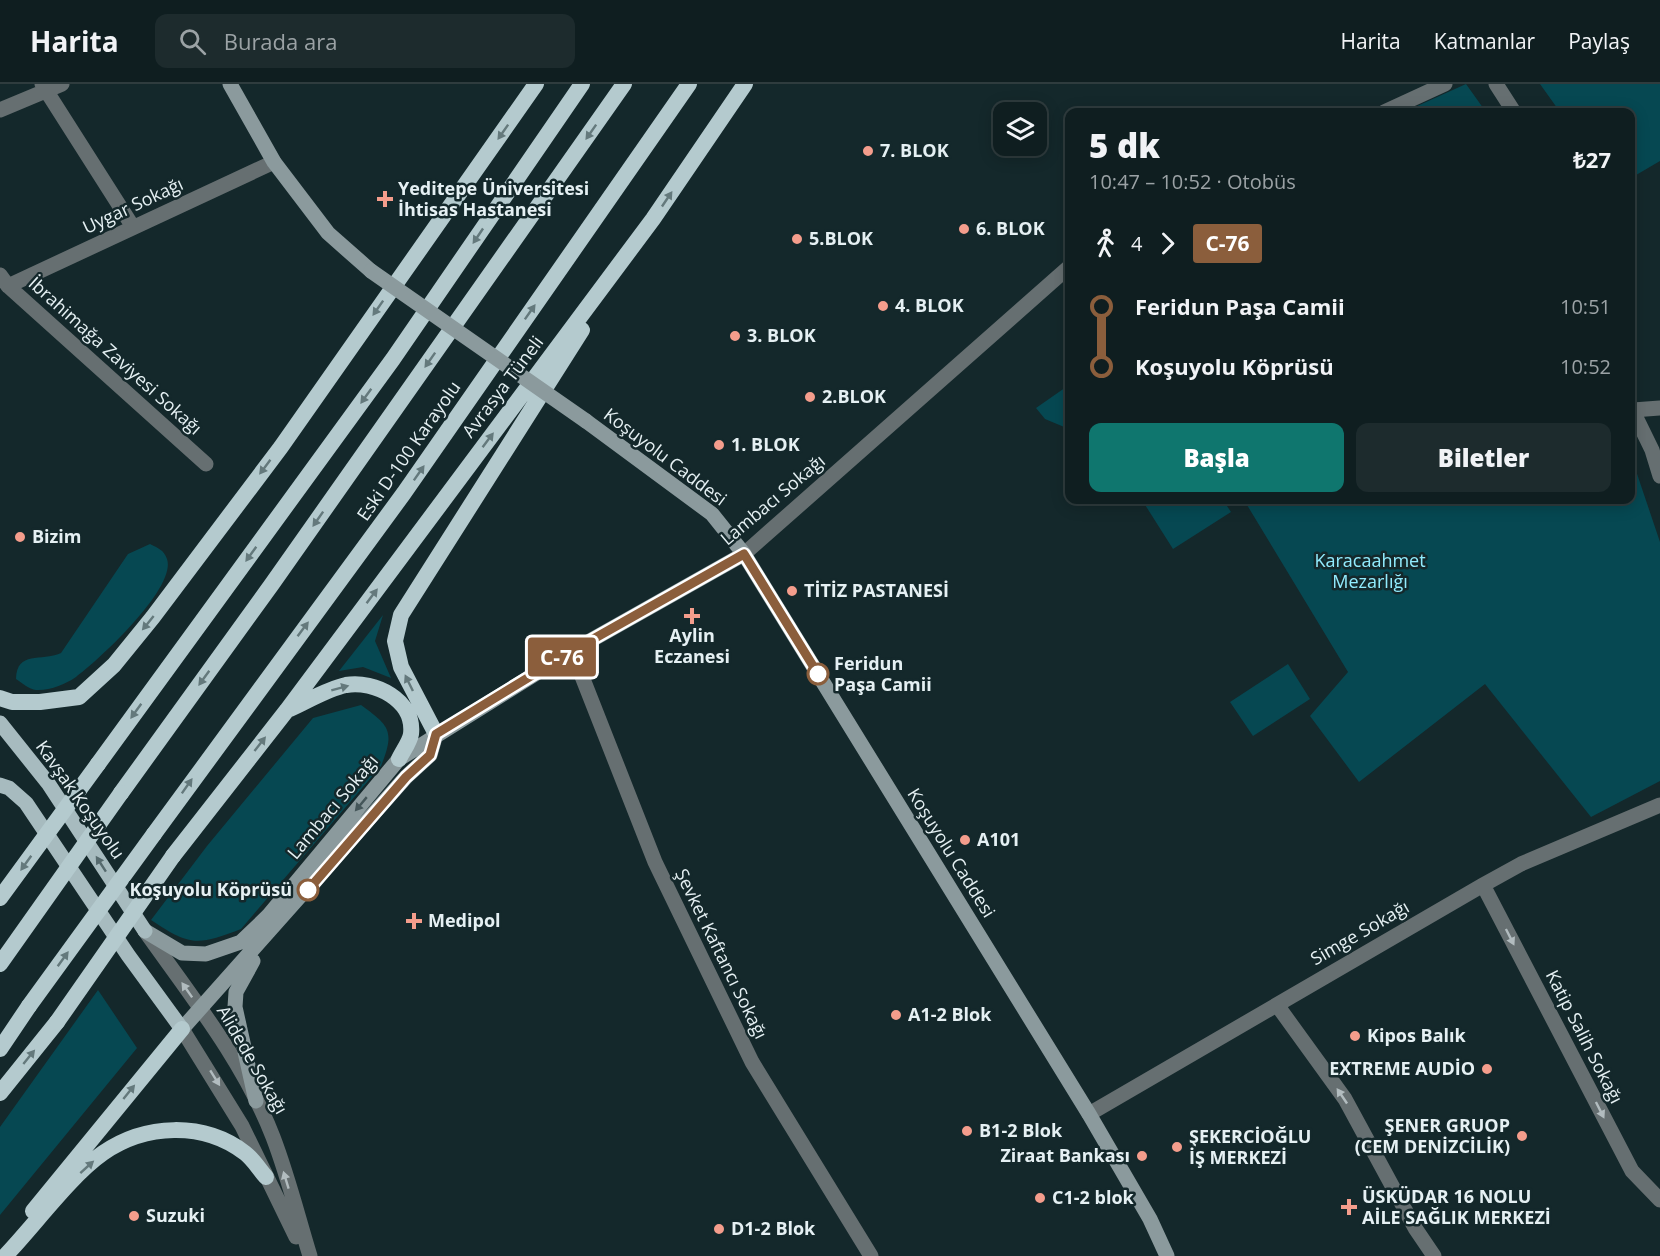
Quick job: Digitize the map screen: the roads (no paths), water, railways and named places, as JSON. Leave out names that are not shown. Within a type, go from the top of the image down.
[{"type":"highway","points":[[0,698],[12,702],[40,702],[79,697],[114,665],[281,447],[536,84]]},
{"type":"highway","points":[[0,898],[393,359],[582,84]]},
{"type":"highway","name":"Eski D-100 Karayolu","points":[[0,964],[272,584],[624,84]]},
{"type":"highway","name":"Eski D-100 Karayolu","points":[[0,1049],[29,1006],[404,493],[689,84]]},
{"type":"highway","name":"Avrasya Tüneli","points":[[0,1093],[57,1022],[172,856],[287,711],[653,219],[746,84]]},
{"type":"highway","points":[[436,734],[401,667],[395,641],[401,615],[653,219]]},
{"type":"highway","points":[[287,711],[346,685],[371,684],[393,695],[408,717],[411,734],[399,759]]},
{"type":"highway","points":[[0,1252],[182,1029]]},
{"type":"highway","points":[[5,1256],[82,1171],[120,1143],[149,1133],[173,1130],[198,1131],[224,1140],[246,1154],[266,1177]]},
{"type":"main road","name":"Koşuyolu Caddesi","points":[[232,85],[274,162],[328,233],[371,271],[586,421],[712,514],[744,554],[1089,1114],[1150,1219],[1167,1256]]},
{"type":"main road","name":"Lambacı Sokağı","points":[[145,931],[182,953],[206,954],[241,942],[268,916],[399,759],[572,651],[744,554]]},
{"type":"main road","name":"Kavşak Koşuyolu","points":[[0,723],[48,783],[145,931]]},
{"type":"main road","name":"Lambacı Sokağı","points":[[278,924],[406,777],[430,755],[436,734]]},
{"type":"main road","points":[[0,785],[9,788],[26,803],[128,955],[182,1029],[278,924]]},
{"type":"main road","points":[[256,1101],[236,1022],[236,992],[248,969],[278,924]]},
{"type":"street","points":[[0,110],[44,87],[62,84]]},
{"type":"street","points":[[1393,108],[1445,84]]},
{"type":"street","points":[[1496,84],[1511,108]]},
{"type":"street","points":[[44,87],[134,227]]},
{"type":"street","name":"Uygar Sokağı","points":[[4,280],[134,227],[274,162]]},
{"type":"street","name":"Lambacı Sokağı","points":[[744,554],[1065,270]]},
{"type":"street","name":"İbrahimağa Zaviyesi Sokağı","points":[[4,280],[206,464]]},
{"type":"street","points":[[1635,407],[1660,408]]},
{"type":"street","points":[[1635,413],[1652,450],[1660,476]]},
{"type":"street","name":"Şevket Kaftancı Sokağı","points":[[572,651],[655,862],[752,1062],[871,1256]]},
{"type":"street","name":"Simge Sokağı","points":[[1089,1114],[1521,864],[1660,805]]},
{"type":"street","name":"Katip Salih Sokağı","points":[[1483,885],[1632,1171],[1660,1200]]},
{"type":"street","name":"Alidede Sokağı","points":[[145,931],[200,1009],[256,1101],[273,1138],[310,1256]]},
{"type":"street","points":[[1277,1005],[1345,1099],[1415,1228],[1434,1256]]},
{"type":"street","points":[[182,1029],[224,1093],[305,1256]]},
{"type":"place","name":"7. BLOK","points":[[868,151]]},
{"type":"place","name":"Yeditepe Üniversitesi İhtisas Hastanesi","points":[[385,199]]},
{"type":"place","name":"6. BLOK","points":[[964,229]]},
{"type":"place","name":"5.BLOK","points":[[797,239]]},
{"type":"place","name":"4. BLOK","points":[[883,306]]},
{"type":"place","name":"3. BLOK","points":[[735,336]]},
{"type":"place","name":"2.BLOK","points":[[810,397]]},
{"type":"place","name":"1. BLOK","points":[[719,445]]},
{"type":"place","name":"Bizim","points":[[20,537]]},
{"type":"place","name":"TİTİZ PASTANESİ","points":[[792,591]]},
{"type":"place","name":"Aylin Eczanesi","points":[[692,616]]},
{"type":"place","name":"Feridun Paşa Camii","points":[[818,674]]},
{"type":"place","name":"A101","points":[[965,840]]},
{"type":"place","name":"Koşuyolu Köprüsü","points":[[308,890]]},
{"type":"place","name":"Medipol","points":[[414,921]]},
{"type":"place","name":"A1-2 Blok","points":[[896,1015]]},
{"type":"place","name":"Kipos Balık","points":[[1355,1036]]},
{"type":"place","name":"EXTREME AUDİO","points":[[1487,1069]]},
{"type":"place","name":"B1-2 Blok","points":[[967,1131]]},
{"type":"place","name":"ŞENER GRUOP (CEM DENİZCİLİK)","points":[[1522,1136]]},
{"type":"place","name":"ŞEKERCİOĞLU İŞ MERKEZİ","points":[[1177,1147]]},
{"type":"place","name":"Ziraat Bankası","points":[[1142,1156]]},
{"type":"place","name":"C1-2 blok","points":[[1040,1198]]},
{"type":"place","name":"ÜSKÜDAR 16 NOLU AİLE SAĞLIK MERKEZİ","points":[[1349,1207]]},
{"type":"place","name":"Suzuki","points":[[134,1216]]},
{"type":"place","name":"D1-2 Blok","points":[[719,1229]]},
{"type":"park label","name":"Karacaahmet Mezarlığı","points":[[1370,571]]}]
